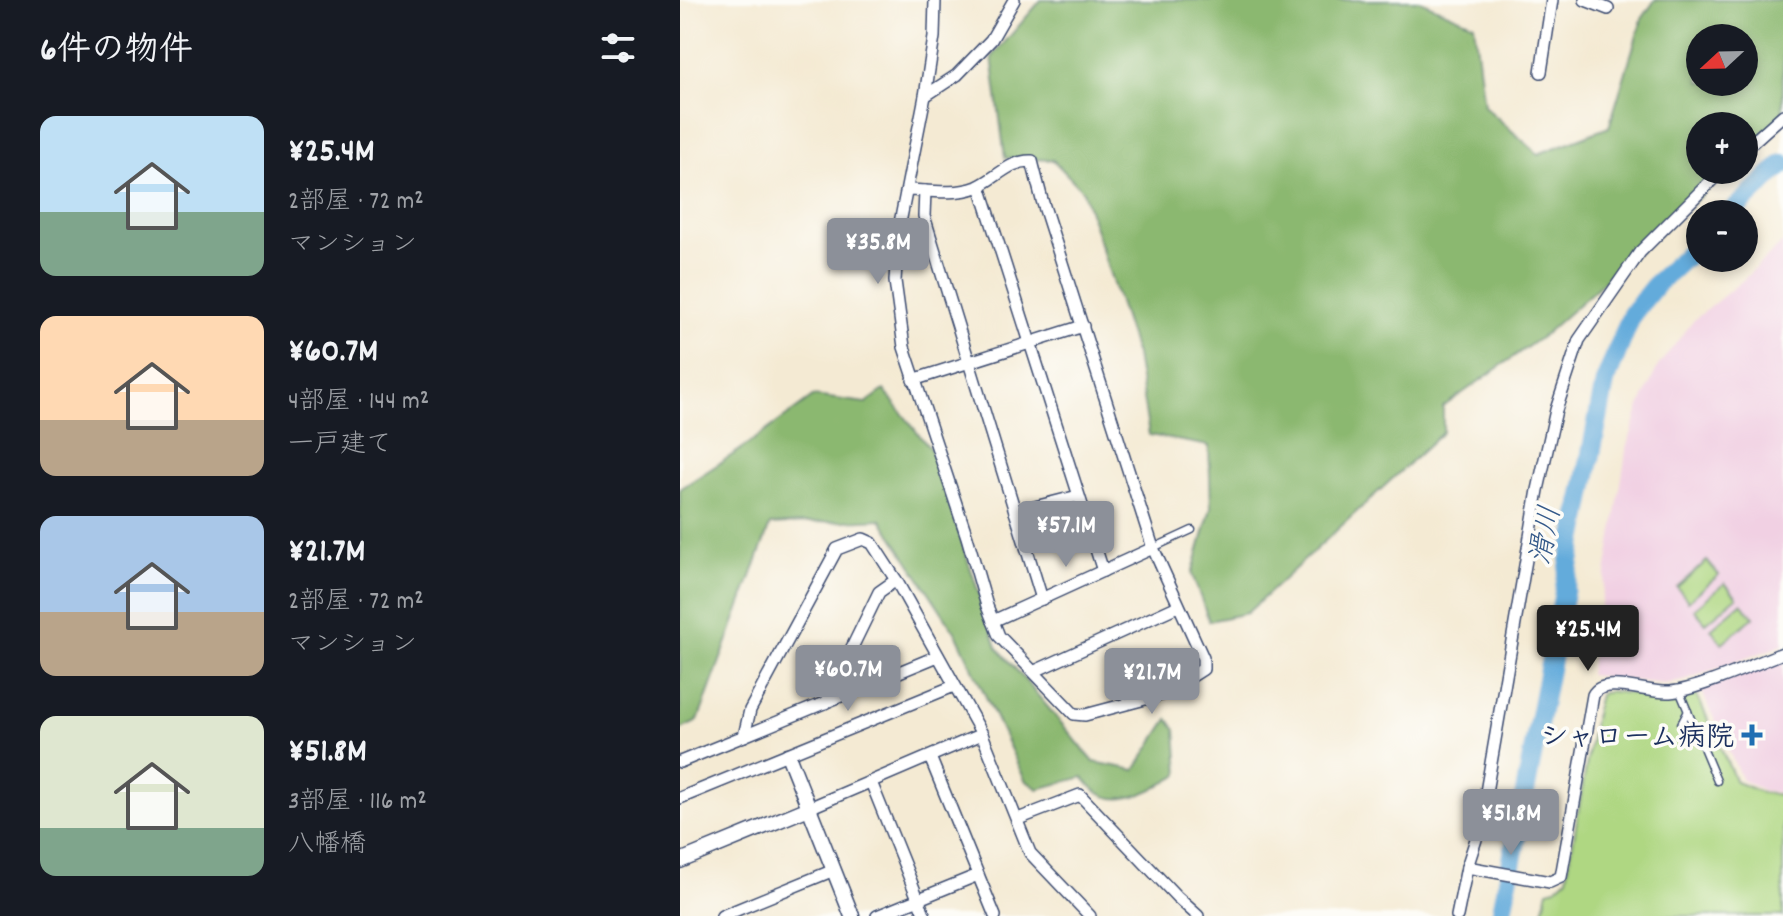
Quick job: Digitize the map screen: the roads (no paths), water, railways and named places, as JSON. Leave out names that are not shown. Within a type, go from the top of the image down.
[{"type":"street","points":[[909,190],[966,190],[980,186],[1020,160],[1032,161],[1153,548],[1203,658],[1203,669],[1164,694],[1085,715],[1074,714],[999,636],[913,380],[897,309],[895,281],[898,233],[909,190],[934,37],[935,0]]},
{"type":"street","points":[[925,96],[957,75],[991,40],[1004,6],[1014,0]]},
{"type":"street","points":[[1541,72],[1552,0]]},
{"type":"street","points":[[1585,0],[1608,9]]},
{"type":"street","points":[[1758,137],[1783,115]]},
{"type":"street","points":[[1457,916],[1473,868],[1538,490],[1556,410],[1579,340],[1640,252],[1708,184]]},
{"type":"street","points":[[980,186],[1103,571]]},
{"type":"street","points":[[925,191],[924,216],[1042,599]]},
{"type":"street","points":[[913,380],[1083,326]]},
{"type":"street","points":[[1015,512],[1078,496]]},
{"type":"street","points":[[744,736],[750,710],[837,549],[863,539],[872,543],[982,734],[1030,853],[1089,916]]},
{"type":"street","points":[[993,621],[1153,548]]},
{"type":"street","points":[[825,703],[879,592],[896,580]]},
{"type":"street","points":[[1035,671],[1178,606]]},
{"type":"street","points":[[1473,868],[1550,882],[1557,880],[1563,872],[1595,689],[1609,685],[1654,691],[1679,690],[1783,653]]},
{"type":"street","points":[[680,762],[938,656]]},
{"type":"street","points":[[680,798],[954,686]]},
{"type":"street","points":[[680,861],[982,734]]},
{"type":"street","points":[[788,755],[852,916]]},
{"type":"street","points":[[930,757],[995,916]]},
{"type":"street","points":[[871,782],[925,916]]},
{"type":"street","points":[[1018,819],[1080,795],[1198,916]]},
{"type":"street","points":[[722,916],[834,870]]},
{"type":"street","points":[[877,916],[978,875]]},
{"type":"lane","points":[[1153,548],[1192,530]]},
{"type":"lane","points":[[1679,690],[1717,781]]},
{"type":"lane","points":[[1681,724],[1688,711]]},
{"type":"waterway","name":"滑川","points":[[1745,200],[1783,164]]},
{"type":"waterway","name":"滑川","points":[[1501,916],[1605,382],[1632,314],[1657,283],[1686,256]]},
{"type":"place","name":"シャローム病院","points":[[1752,735]]}]
